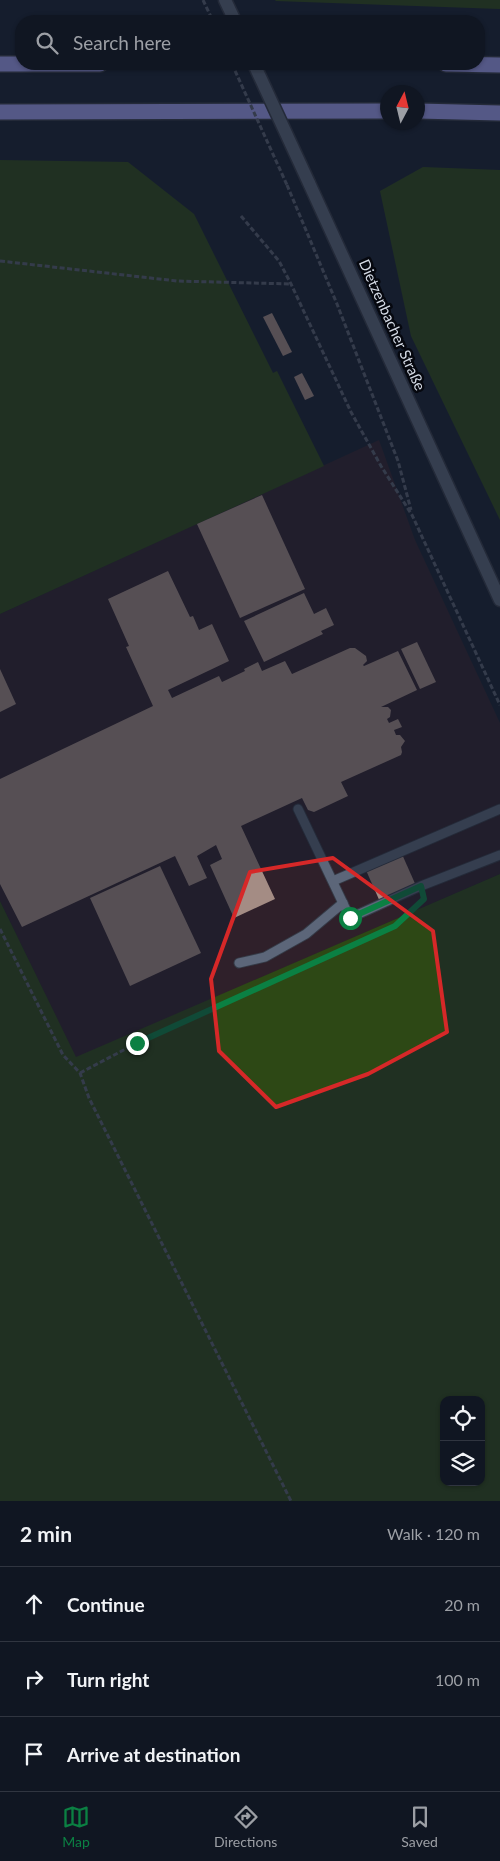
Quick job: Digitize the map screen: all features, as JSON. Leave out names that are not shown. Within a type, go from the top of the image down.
[{"type":"highway","points":[[0,64],[15,64]]},
{"type":"highway","points":[[485,65],[500,65]]},
{"type":"highway","points":[[0,112],[380,111]]},
{"type":"highway","points":[[425,111],[500,113]]},
{"type":"main road","points":[[225,0],[232,15]]},
{"type":"main road","name":"Dietzenbacher Straße","points":[[257,70],[500,600]]},
{"type":"lane","points":[[298,809],[350,918],[421,886],[500,855]]},
{"type":"lane","points":[[333,881],[500,809]]},
{"type":"lane","points":[[239,963],[265,956],[306,934],[343,903]]},
{"type":"path","points":[[203,0],[210,15]]},
{"type":"path","points":[[235,70],[288,185],[337,304],[398,462],[412,515]]},
{"type":"path","points":[[241,216],[279,262],[291,284],[351,412],[381,466],[412,515],[500,705]]},
{"type":"path","points":[[0,260],[177,282],[291,284]]},
{"type":"path","points":[[80,1073],[137,1043],[395,926],[424,899],[421,886]]},
{"type":"path","points":[[0,929],[63,1055],[80,1073],[89,1098],[291,1501]]},
{"type":"highlighted area","points":[[333,858],[433,931],[447,1032],[368,1074],[276,1107],[219,1051],[211,979],[250,872]]},
{"type":"shaded area","points":[[379,440],[415,540],[500,723],[500,874],[76,1058],[0,901],[0,614]]},
{"type":"green space","points":[[500,0],[500,9],[276,1]]},
{"type":"green space","points":[[0,160],[128,162],[194,214],[273,373],[277,371],[324,466],[0,614]]},
{"type":"green space","points":[[423,167],[500,170],[500,520],[411,336],[380,191]]},
{"type":"green space","points":[[500,874],[500,1501],[0,1501],[0,901],[76,1057]]},
{"type":"building","points":[[272,313],[292,352],[283,356],[263,317]]},
{"type":"building","points":[[302,373],[314,396],[305,400],[294,377]]},
{"type":"building","points":[[262,495],[305,589],[240,618],[197,524]]},
{"type":"building","points":[[168,571],[190,617],[193,616],[199,630],[212,624],[229,661],[168,690],[172,698],[219,676],[222,682],[245,671],[244,669],[258,662],[262,671],[285,661],[292,674],[350,648],[355,648],[366,656],[367,661],[364,666],[398,651],[417,690],[381,707],[388,707],[391,710],[390,717],[387,719],[389,723],[398,719],[402,727],[394,730],[396,735],[400,735],[405,741],[401,747],[401,755],[341,782],[348,796],[314,812],[308,810],[302,798],[241,826],[275,899],[234,918],[210,865],[222,859],[216,845],[197,856],[207,878],[189,886],[175,856],[22,927],[0,884],[0,779],[153,706],[126,647],[129,646],[108,599]]},
{"type":"building","points":[[304,593],[314,614],[326,608],[334,625],[321,631],[323,634],[264,662],[244,621]]},
{"type":"building","points":[[417,642],[436,682],[420,689],[401,649]]},
{"type":"building","points":[[0,669],[16,704],[0,712]]},
{"type":"building","points":[[401,852],[417,888],[381,904],[365,868]]},
{"type":"building","points":[[160,866],[201,953],[130,986],[90,898]]},
{"type":"route","points":[[137,1043],[395,926],[424,899],[421,886],[350,918]]}]
